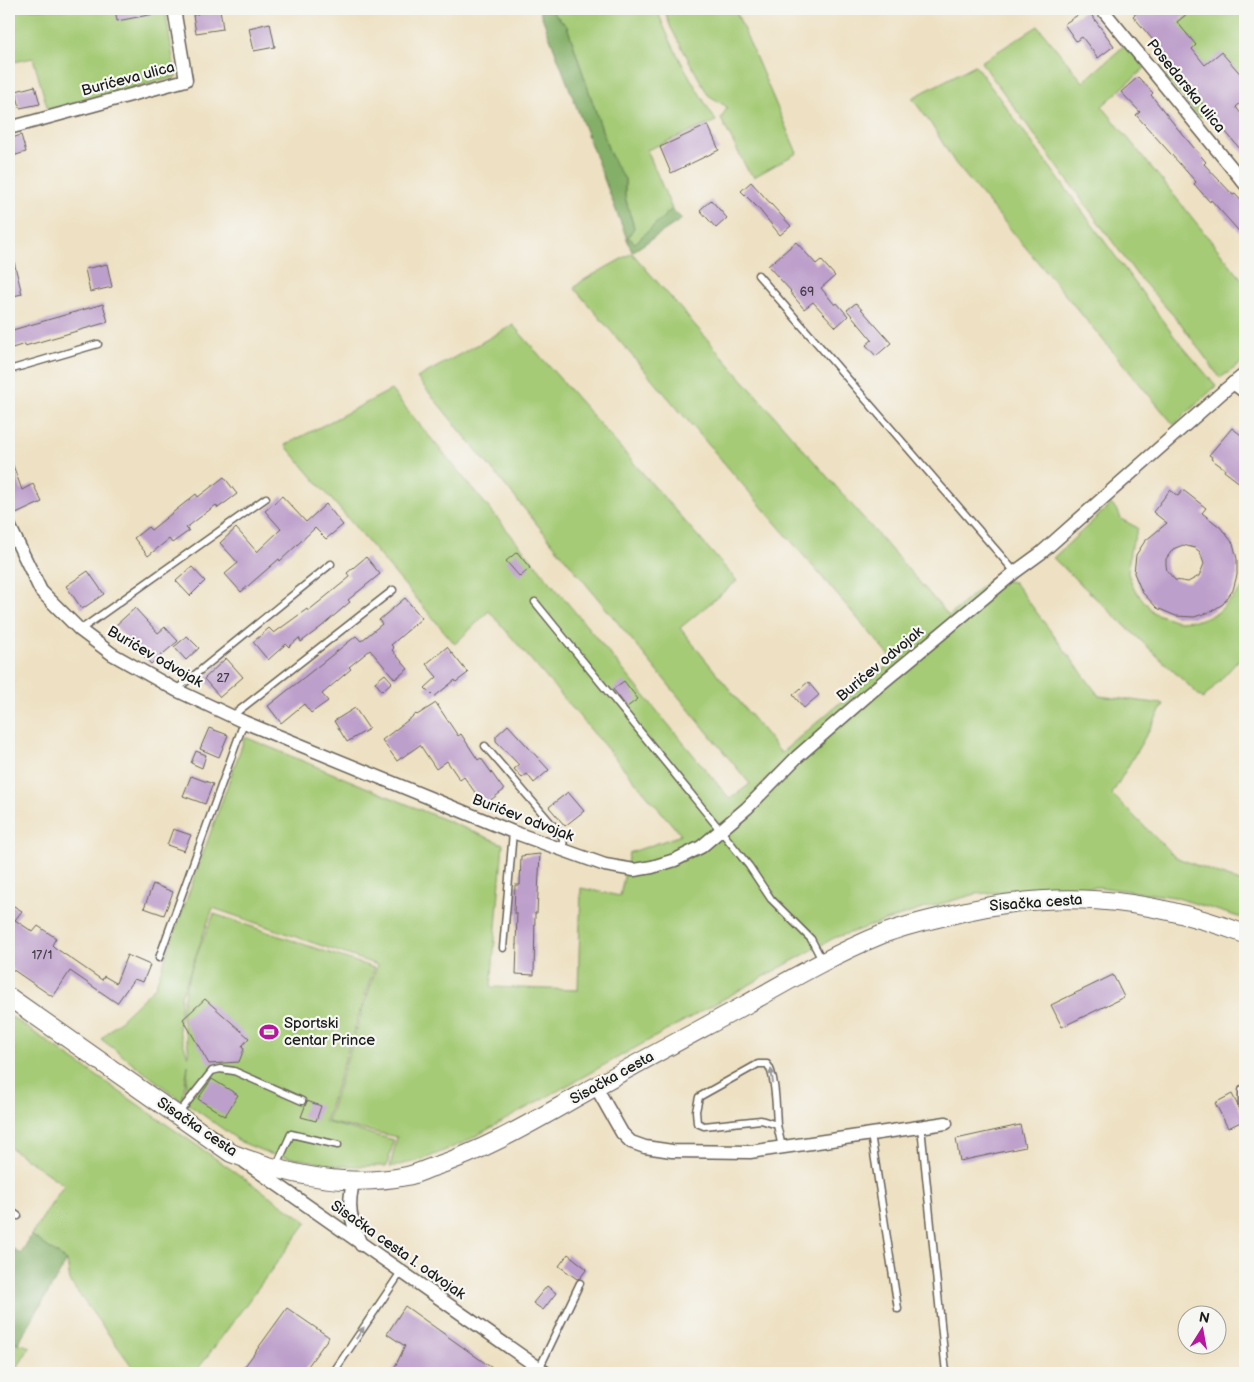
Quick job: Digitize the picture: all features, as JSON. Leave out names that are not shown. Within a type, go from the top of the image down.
[{"type":"main road","name":"Sisačka cesta","points":[[9,997],[231,1153],[257,1164],[309,1176],[334,1180],[354,1180],[408,1176],[451,1161],[506,1137],[823,962],[884,934],[978,907],[1018,901],[1066,898],[1107,900],[1144,905],[1203,918],[1245,934]]},
{"type":"street","name":"Burićeva ulica","points":[[9,128],[186,80],[174,9]]},
{"type":"street","name":"Posedarska ulica","points":[[1102,9],[1245,184]]},
{"type":"street","points":[[1245,374],[1233,383],[1245,392]]},
{"type":"street","name":"Burićev odvojak","points":[[9,525],[41,591],[80,630],[112,654],[176,690],[244,722],[513,832],[605,865],[634,870],[675,860],[701,847],[747,808],[796,757],[870,693],[1062,535],[1233,383]]},
{"type":"street","points":[[596,1087],[622,1132],[632,1142],[645,1148],[672,1151],[750,1152],[946,1123]]},
{"type":"street","points":[[1245,1091],[1245,1104]]},
{"type":"street","name":"Sisačka cesta I. odvojak","points":[[231,1153],[542,1371]]},
{"type":"street","points":[[354,1180],[349,1207],[351,1221],[361,1245]]},
{"type":"lane","points":[[758,275],[1015,572]]},
{"type":"lane","points":[[9,370],[98,344]]},
{"type":"lane","points":[[80,630],[266,498]]},
{"type":"lane","points":[[176,690],[331,564]]},
{"type":"lane","points":[[231,716],[393,590]]},
{"type":"lane","points":[[536,602],[721,830],[771,899],[811,939],[823,962]]},
{"type":"lane","points":[[159,958],[244,722]]},
{"type":"lane","points":[[484,746],[562,836],[565,852]]},
{"type":"lane","points":[[503,948],[513,832]]},
{"type":"lane","points":[[777,1125],[761,1120],[704,1126],[697,1123],[696,1111],[699,1097],[758,1064],[767,1064],[771,1068],[777,1125],[782,1147]]},
{"type":"lane","points":[[178,1115],[212,1071],[220,1069],[234,1071],[302,1102]]},
{"type":"lane","points":[[921,1127],[946,1373]]},
{"type":"lane","points":[[276,1168],[291,1134],[338,1145]]},
{"type":"lane","points":[[870,1134],[898,1309]]},
{"type":"lane","points":[[9,1210],[18,1216]]},
{"type":"lane","points":[[333,1373],[401,1272]]},
{"type":"lane","points":[[542,1371],[580,1283]]},
{"type":"green space","points":[[9,9],[165,9],[176,77],[48,110],[33,58],[9,63]]},
{"type":"green space","points":[[539,9],[549,9],[567,26],[609,151],[625,179],[625,197],[634,228],[628,237],[635,243],[672,209],[682,219],[632,252]]},
{"type":"green space","points":[[549,9],[657,9],[676,52],[716,121],[647,150],[672,209],[635,243],[628,237],[634,227],[625,197],[625,179],[609,151],[567,26]]},
{"type":"green space","points":[[664,9],[735,9],[797,153],[754,177],[747,169],[721,119],[727,107],[708,95],[671,28]]},
{"type":"green space","points":[[1195,9],[1245,9],[1245,79],[1242,76],[1233,83],[1214,81],[1196,96],[1210,112],[1199,117],[1166,78],[1193,56],[1189,51],[1196,45],[1189,36],[1169,31]]},
{"type":"green space","points":[[1038,26],[1083,82],[1125,45],[1145,68],[1102,106],[1245,283],[1245,361],[1220,378],[1181,324],[1137,275],[981,62]]},
{"type":"green space","points":[[975,65],[1174,336],[1216,386],[1174,425],[955,163],[931,124],[912,98]]},
{"type":"green space","points":[[632,253],[949,616],[990,579],[1014,582],[1099,696],[1164,704],[1112,794],[1175,857],[1245,884],[1245,919],[1174,897],[1099,887],[1037,889],[976,894],[922,909],[834,938],[465,1142],[422,1160],[390,1167],[397,1137],[327,1122],[377,965],[213,908],[181,996],[179,1030],[188,1057],[188,1046],[182,1020],[185,990],[193,964],[214,914],[374,968],[325,1122],[394,1140],[387,1166],[339,1166],[270,1154],[241,1142],[185,1102],[188,1065],[182,1101],[101,1039],[155,987],[245,737],[503,844],[491,987],[578,990],[581,888],[620,896],[629,853],[681,835],[489,611],[455,644],[285,445],[391,390],[730,799],[750,784],[417,378],[513,325],[737,581],[680,628],[781,753],[842,701],[894,661],[574,288],[582,281]]},
{"type":"green space","points":[[1111,504],[1118,511],[1121,519],[1138,528],[1130,551],[1128,573],[1134,589],[1154,613],[1177,621],[1198,620],[1217,613],[1243,588],[1245,590],[1245,653],[1203,699],[1053,558]]},
{"type":"green space","points":[[12,1017],[307,1222],[195,1373],[137,1373],[70,1282],[67,1261],[31,1235],[64,1185],[9,1147],[9,1022]]},
{"type":"green space","points":[[31,1235],[67,1261],[18,1343],[9,1340],[9,1246],[21,1254]]},
{"type":"green space","points":[[9,1340],[30,1347],[14,1373],[9,1373]]},
{"type":"building","points":[[115,9],[154,9],[154,14],[117,21]]},
{"type":"building","points":[[197,9],[220,9],[223,29],[196,33],[193,15],[198,14]]},
{"type":"building","points":[[1087,9],[1114,46],[1098,58],[1082,37],[1076,41],[1064,24]]},
{"type":"building","points":[[1141,9],[1193,9],[1177,22],[1196,45],[1192,49],[1205,65],[1221,52],[1245,79],[1245,99],[1236,107],[1245,119],[1245,155],[1155,47],[1157,45],[1133,16]]},
{"type":"building","points":[[270,23],[275,47],[254,51],[249,28]]},
{"type":"building","points":[[1138,77],[1153,93],[1151,95],[1206,162],[1204,164],[1245,205],[1245,238],[1194,184],[1196,182],[1136,115],[1140,112],[1121,92]]},
{"type":"building","points":[[35,86],[40,104],[20,108],[16,91]]},
{"type":"building","points":[[708,125],[719,150],[671,173],[660,147]]},
{"type":"building","points":[[21,135],[26,152],[9,157],[9,139]]},
{"type":"building","points":[[751,182],[791,226],[780,235],[741,191]]},
{"type":"building","points":[[711,200],[727,218],[716,228],[700,210]]},
{"type":"building","points":[[796,242],[816,264],[821,260],[835,276],[821,288],[835,305],[837,303],[848,316],[836,327],[813,302],[804,309],[791,291],[768,266]]},
{"type":"building","points":[[9,258],[13,258],[22,294],[9,297]]},
{"type":"building","points":[[107,264],[112,287],[90,292],[85,269]]},
{"type":"building","points":[[856,303],[891,343],[876,356],[866,345],[872,340],[847,310]]},
{"type":"building","points":[[103,304],[108,322],[9,349],[9,331]]},
{"type":"building","points":[[1232,428],[1245,438],[1245,477],[1241,484],[1224,471],[1225,469],[1211,459],[1212,457],[1209,455]]},
{"type":"building","points":[[9,457],[22,490],[33,484],[42,502],[16,514],[9,497]]},
{"type":"building","points":[[224,477],[237,494],[218,508],[216,505],[186,528],[189,531],[172,543],[169,539],[148,556],[134,538],[148,527],[151,530],[196,494],[198,497]]},
{"type":"building","points":[[1170,490],[1178,496],[1183,490],[1206,508],[1202,513],[1220,527],[1233,543],[1237,559],[1237,575],[1233,590],[1223,604],[1210,612],[1194,617],[1176,616],[1157,608],[1142,592],[1134,573],[1136,555],[1145,541],[1167,523],[1153,512]],"holes":[[[1183,545],[1195,548],[1200,552],[1204,564],[1199,576],[1188,582],[1175,580],[1167,571],[1166,559],[1173,549]]]},
{"type":"building","points":[[282,496],[306,522],[326,504],[343,525],[326,539],[315,528],[280,561],[279,559],[241,592],[225,574],[238,563],[220,543],[236,528],[257,552],[281,529],[265,511]]},
{"type":"building","points":[[517,552],[530,568],[520,577],[506,561]]},
{"type":"building","points":[[366,557],[380,574],[348,600],[350,602],[321,627],[301,642],[299,638],[289,647],[286,644],[268,660],[253,642],[269,628],[274,633],[307,609],[308,611],[350,577],[347,573]]},
{"type":"building","points":[[192,567],[205,581],[190,596],[176,581]]},
{"type":"building","points":[[88,571],[104,594],[82,609],[66,586]]},
{"type":"building","points":[[405,598],[422,618],[391,645],[394,648],[392,650],[408,669],[395,679],[370,650],[349,667],[351,669],[322,694],[328,701],[311,713],[304,704],[281,723],[268,706],[356,636],[361,641],[382,624],[379,620]]},
{"type":"building","points":[[135,608],[158,633],[165,627],[178,641],[151,664],[115,626]]},
{"type":"building","points":[[187,636],[199,648],[186,660],[174,647]]},
{"type":"building","points":[[447,647],[468,673],[456,682],[455,680],[434,697],[425,688],[437,677],[426,664]]},
{"type":"building","points":[[226,658],[243,677],[220,697],[204,679]]},
{"type":"building","points":[[385,674],[392,682],[382,691],[375,682]]},
{"type":"building","points":[[624,681],[638,699],[627,707],[613,689]]},
{"type":"building","points":[[808,682],[819,695],[804,708],[793,695]]},
{"type":"building","points":[[436,703],[458,736],[461,734],[478,760],[481,758],[504,790],[484,805],[464,777],[460,780],[447,761],[436,769],[420,745],[397,761],[382,740],[416,714]]},
{"type":"building","points":[[355,708],[369,729],[347,742],[334,721]]},
{"type":"building","points":[[508,725],[549,770],[534,783],[527,774],[522,778],[514,769],[519,765],[496,741],[496,736]]},
{"type":"building","points":[[209,728],[228,735],[219,757],[200,749]]},
{"type":"building","points":[[196,751],[206,755],[202,768],[191,763]]},
{"type":"building","points":[[191,776],[213,784],[205,804],[183,796]]},
{"type":"building","points":[[568,792],[584,811],[565,826],[549,807]]},
{"type":"building","points":[[173,829],[191,835],[184,851],[167,845]]},
{"type":"building","points":[[540,854],[537,913],[535,913],[534,975],[516,974],[517,913],[514,913],[515,885],[520,885],[521,856]]},
{"type":"building","points":[[153,884],[173,892],[164,915],[144,908]]},
{"type":"building","points":[[9,903],[22,911],[15,920],[33,932],[38,926],[56,938],[52,945],[54,947],[102,980],[104,976],[116,983],[127,955],[150,965],[143,982],[134,979],[117,1003],[70,971],[53,997],[9,967]]},
{"type":"building","points":[[1113,975],[1124,997],[1062,1027],[1051,1005]]},
{"type":"building","points":[[205,999],[249,1038],[242,1046],[244,1049],[239,1062],[209,1064],[183,1019]]},
{"type":"building","points":[[212,1079],[238,1095],[225,1116],[198,1099]]},
{"type":"building","points":[[1232,1094],[1245,1120],[1228,1128],[1215,1103]]},
{"type":"building","points":[[307,1101],[321,1106],[316,1121],[301,1117]]},
{"type":"building","points":[[1020,1125],[1025,1147],[960,1161],[956,1139]]},
{"type":"building","points":[[568,1254],[587,1269],[580,1278],[577,1279],[559,1266]]},
{"type":"building","points":[[547,1286],[556,1293],[543,1310],[533,1303]]},
{"type":"building","points":[[405,1306],[499,1373],[392,1373],[405,1346],[387,1334]]},
{"type":"building","points":[[287,1308],[329,1337],[303,1373],[240,1373]]},
{"type":"place","name":"Sportski centar Prince","points":[[269,1032]]}]
